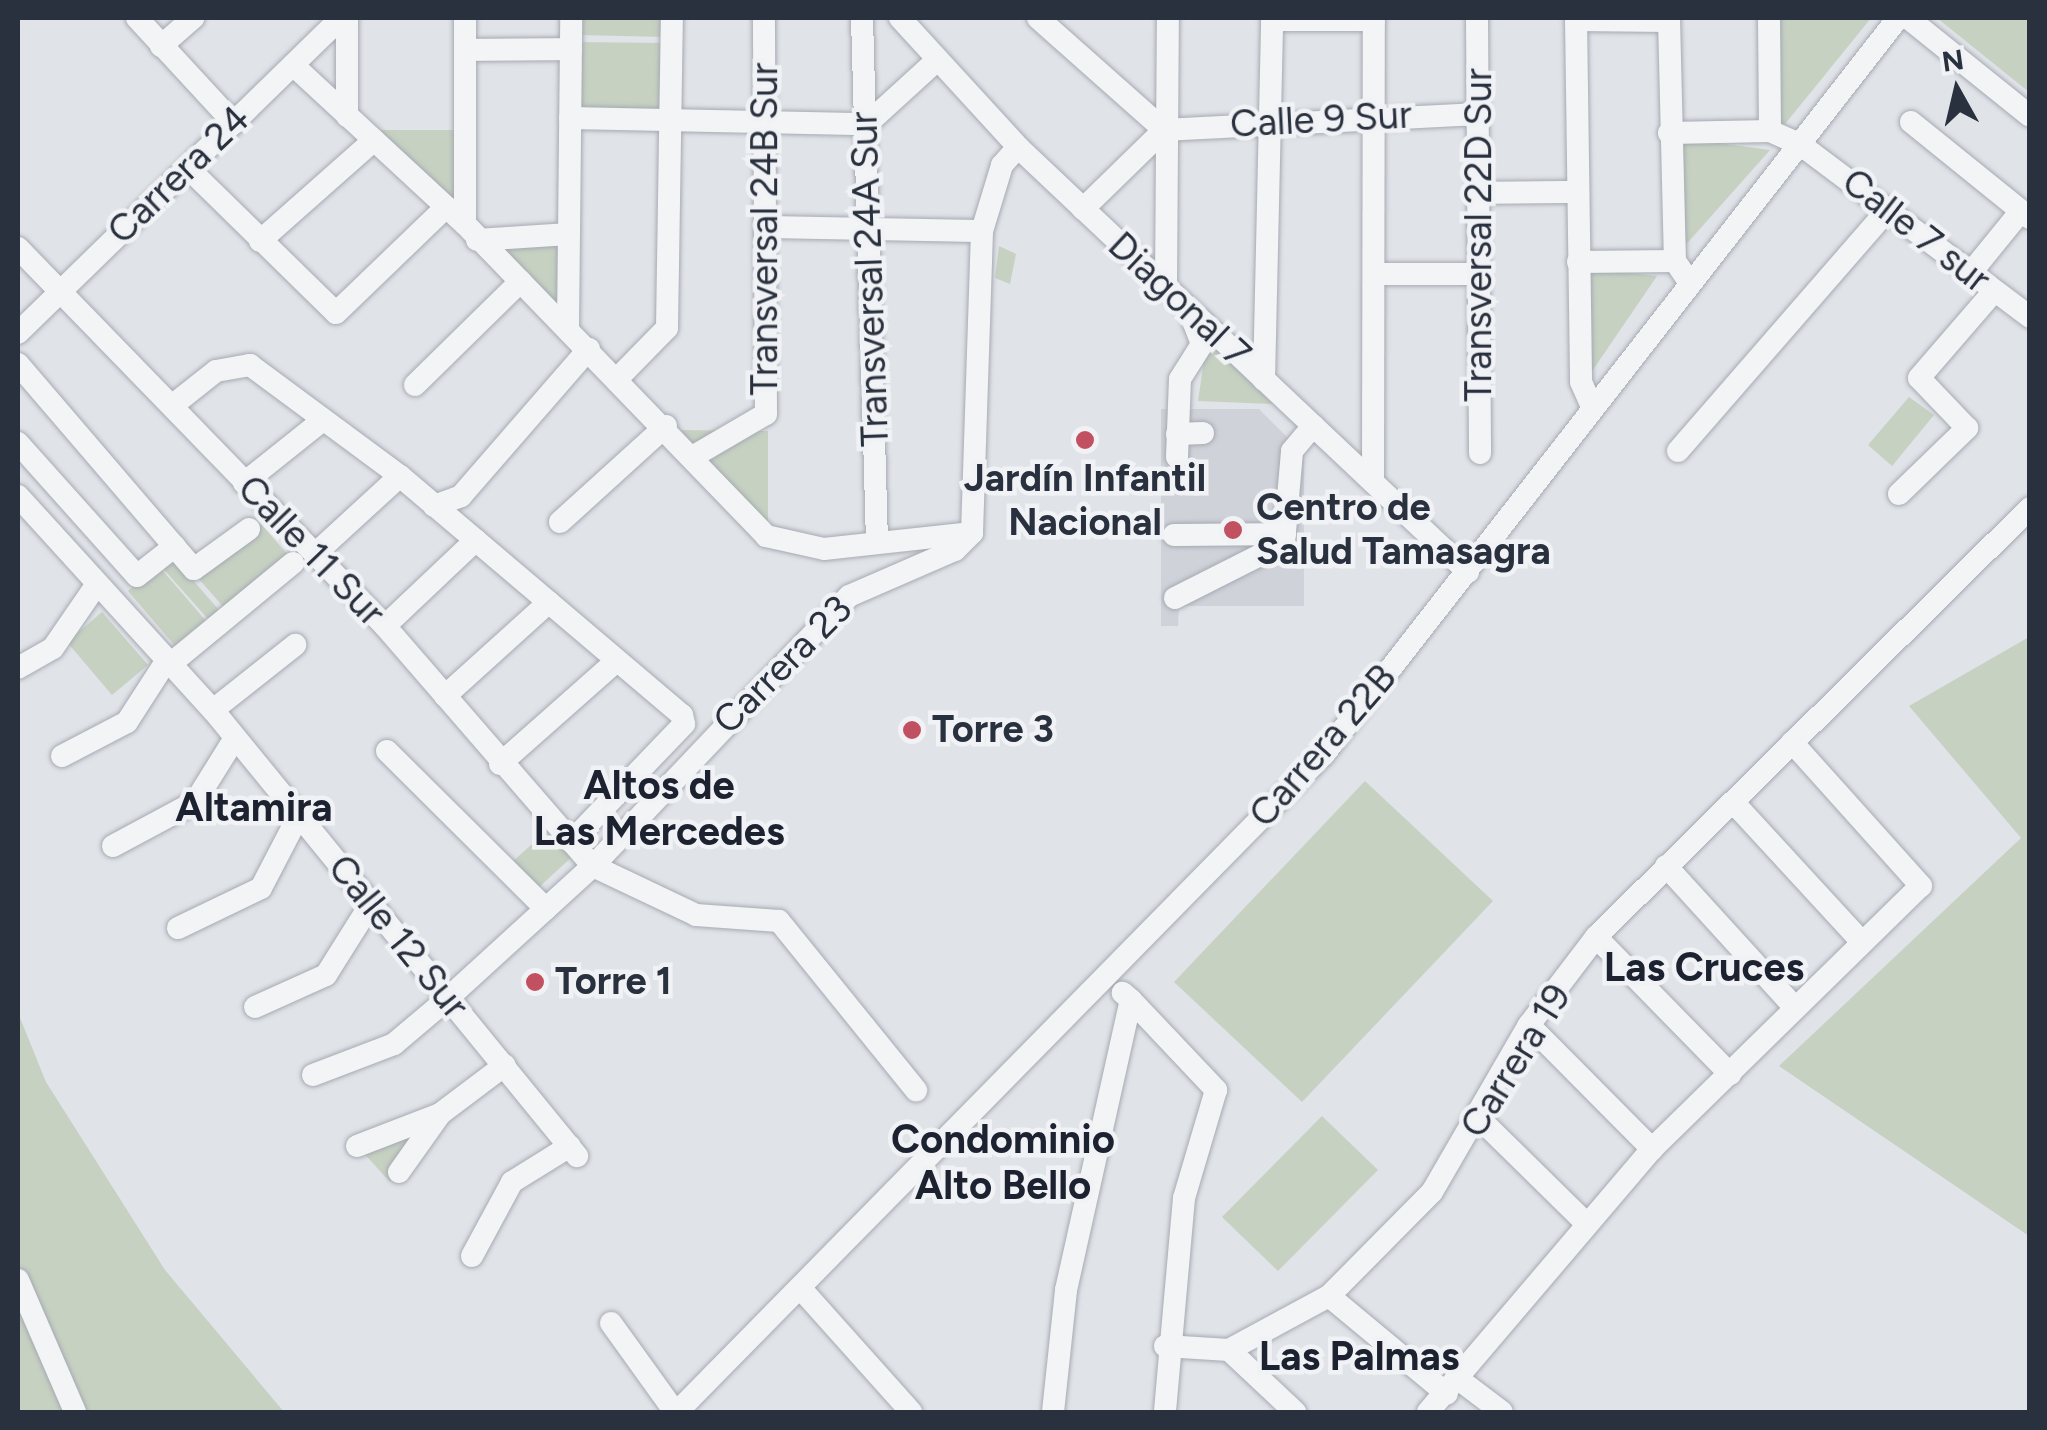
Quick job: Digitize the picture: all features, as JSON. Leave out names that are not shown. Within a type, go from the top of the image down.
[{"type":"street","points":[[137,18],[234,122]]},
{"type":"street","points":[[162,46],[193,18]]},
{"type":"street","points":[[344,18],[347,116]]},
{"type":"street","name":"Carrera 24","points":[[18,333],[344,18]]},
{"type":"street","points":[[465,18],[471,232]]},
{"type":"street","points":[[568,328],[571,18]]},
{"type":"street","points":[[618,378],[666,328],[672,18]]},
{"type":"street","name":"Transversal 24B Sur","points":[[694,456],[765,420],[769,227],[764,18]]},
{"type":"street","name":"Transversal 24A Sur","points":[[862,18],[872,226],[877,541]]},
{"type":"street","name":"Diagonal 7","points":[[900,18],[936,62],[1018,147],[1468,572]]},
{"type":"street","points":[[1038,18],[1164,130]]},
{"type":"street","points":[[1070,47],[1071,18]]},
{"type":"street","points":[[1168,18],[1164,130],[1173,295],[1202,344],[1180,379],[1177,445],[1204,433]]},
{"type":"street","name":"Transversal 22D Sur","points":[[1477,18],[1480,453]]},
{"type":"street","points":[[1669,133],[1770,131],[1769,18]]},
{"type":"street","name":"Carrera 22B","points":[[676,1412],[803,1290],[1324,754],[1468,572],[1681,270],[1802,145],[1898,18]]},
{"type":"street","points":[[1908,18],[2030,116]]},
{"type":"street","points":[[1264,380],[1272,19],[1374,19],[1378,274],[1374,482]]},
{"type":"street","points":[[1578,262],[1681,270],[1669,133],[1669,19],[1576,19],[1578,262],[1581,382],[1590,402]]},
{"type":"street","points":[[466,50],[571,49]]},
{"type":"street","points":[[570,118],[766,127],[867,124],[936,62]]},
{"type":"street","points":[[292,65],[521,280],[666,426],[766,536],[824,549],[972,533],[982,230],[1002,165],[1018,147]]},
{"type":"street","name":"Calle 9 Sur","points":[[1164,130],[1267,120],[1478,114]]},
{"type":"street","points":[[1911,122],[2025,214],[1973,270]]},
{"type":"street","points":[[1083,209],[1164,130]]},
{"type":"street","name":"Calle 7 sur","points":[[1770,131],[1802,145],[1973,270],[2030,318]]},
{"type":"street","points":[[260,240],[374,140]]},
{"type":"street","points":[[188,168],[326,312],[344,312],[446,207]]},
{"type":"street","points":[[1478,193],[1578,192]]},
{"type":"street","points":[[1678,451],[1889,208]]},
{"type":"street","points":[[769,227],[982,230]]},
{"type":"street","points":[[471,232],[569,234]]},
{"type":"street","name":"Calle 11 Sur","points":[[18,248],[65,287],[244,484],[385,626],[500,764],[593,866]]},
{"type":"street","points":[[1378,274],[1479,274]]},
{"type":"street","points":[[414,384],[521,280]]},
{"type":"street","points":[[1899,494],[1968,428],[1920,378],[1994,291]]},
{"type":"street","points":[[434,506],[461,496],[589,349]]},
{"type":"street","points":[[18,364],[175,546],[202,570],[250,529]]},
{"type":"street","points":[[173,405],[216,371],[250,364],[400,476],[549,602],[614,663],[685,719],[571,842]]},
{"type":"street","points":[[244,484],[323,420]]},
{"type":"street","points":[[560,522],[666,426]]},
{"type":"street","points":[[1175,598],[1284,543],[1292,451],[1313,426]]},
{"type":"street","points":[[18,443],[137,576],[175,546]]},
{"type":"street","points":[[18,499],[43,474]]},
{"type":"street","points":[[316,553],[400,476]]},
{"type":"street","name":"Calle 12 Sur","points":[[18,499],[167,665],[213,710],[372,902],[446,1000],[574,1150],[512,1182],[472,1256]]},
{"type":"street","name":"Carrera 19","points":[[1229,1350],[1329,1296],[1432,1192],[1481,1120],[1530,1025],[1596,937],[2030,508]]},
{"type":"street","name":"Carrera 23","points":[[313,1076],[394,1044],[446,1000],[593,866],[849,596],[972,533]]},
{"type":"street","points":[[1174,534],[1284,534]]},
{"type":"street","points":[[385,626],[476,540]]},
{"type":"street","points":[[62,756],[127,722],[167,665],[293,562]]},
{"type":"street","points":[[18,668],[53,648],[97,584]]},
{"type":"street","points":[[445,696],[549,602]]},
{"type":"street","points":[[213,710],[295,645]]},
{"type":"street","points":[[500,764],[614,663]]},
{"type":"street","points":[[113,846],[194,802],[236,738]]},
{"type":"street","points":[[1428,1412],[1454,1388],[1526,1287],[1652,1149],[1859,939],[1922,886],[1792,742]]},
{"type":"street","points":[[387,752],[546,909]]},
{"type":"street","points":[[1734,802],[1859,939]]},
{"type":"street","points":[[178,928],[261,888],[298,817]]},
{"type":"street","points":[[593,866],[696,915],[779,921],[916,1090]]},
{"type":"street","points":[[1666,866],[1795,1008]]},
{"type":"street","points":[[255,1007],[326,975],[372,902]]},
{"type":"street","points":[[1596,937],[1730,1074]]},
{"type":"street","points":[[1106,978],[1216,1090],[1184,1198],[1165,1346],[1165,1412]]},
{"type":"street","points":[[1053,1412],[1066,1290],[1131,1000]]},
{"type":"street","points":[[1530,1025],[1652,1149]]},
{"type":"street","points":[[357,1146],[440,1114],[505,1065]]},
{"type":"street","points":[[399,1172],[440,1114]]},
{"type":"street","points":[[1481,1120],[1587,1224]]},
{"type":"street","points":[[18,1280],[75,1412]]},
{"type":"street","points":[[803,1290],[911,1412]]},
{"type":"street","points":[[1329,1296],[1454,1388],[1502,1412]]},
{"type":"street","points":[[611,1324],[676,1412]]},
{"type":"street","points":[[1165,1346],[1229,1350],[1295,1412]]},
{"type":"shaded area","name":"Centro de Salud Tamasagra","points":[[1161,409],[1259,409],[1304,454],[1304,606],[1179,606],[1178,626],[1161,626]]},
{"type":"green space","points":[[579,18],[666,18],[666,37],[579,35]]},
{"type":"green space","points":[[1778,18],[1871,18],[1781,129]]},
{"type":"green space","points":[[1937,18],[2029,18],[2029,92]]},
{"type":"green space","points":[[574,42],[665,43],[664,110],[573,110]]},
{"type":"green space","points":[[380,130],[457,130],[458,211]]},
{"type":"green space","points":[[1681,138],[1770,150],[1682,249]]},
{"type":"green space","points":[[562,239],[559,313],[485,242]]},
{"type":"green space","points":[[999,246],[1016,254],[1010,284],[995,278]]},
{"type":"green space","points":[[1588,268],[1657,276],[1586,380]]},
{"type":"green space","points":[[1207,340],[1273,404],[1198,401]]},
{"type":"green space","points":[[1909,397],[1934,415],[1892,466],[1868,445]]},
{"type":"green space","points":[[675,430],[768,431],[768,527]]},
{"type":"green space","points":[[261,524],[289,556],[226,610],[198,578]]},
{"type":"green space","points":[[170,554],[219,610],[208,619],[159,564]]},
{"type":"green space","points":[[158,565],[206,621],[176,647],[128,591]]},
{"type":"green space","points":[[102,612],[148,665],[112,695],[67,642]]},
{"type":"green space","points":[[2029,637],[2029,1236],[1779,1066],[2021,838],[1909,706]]},
{"type":"green space","points":[[1365,781],[1493,901],[1302,1102],[1174,982]]},
{"type":"green space","points":[[551,827],[576,853],[536,890],[511,863]]},
{"type":"green space","points":[[18,1013],[46,1082],[165,1270],[284,1412],[18,1412]]},
{"type":"green space","points":[[1322,1116],[1378,1170],[1278,1271],[1222,1217]]},
{"type":"green space","points":[[435,1118],[390,1182],[359,1148]]},
{"type":"place","name":"Jardín Infantil Nacional","points":[[1085,440]]},
{"type":"place","name":"Centro de Salud Tamasagra","points":[[1233,530]]},
{"type":"place","name":"Torre 3","points":[[912,730]]},
{"type":"place","name":"Torre 1","points":[[535,982]]},
{"type":"district","name":"Altamira","points":[[254,807]]},
{"type":"district","name":"Altos de Las Mercedes","points":[[659,808]]},
{"type":"district","name":"Las Cruces","points":[[1704,967]]},
{"type":"district","name":"Condominio Alto Bello","points":[[1003,1162]]},
{"type":"district","name":"Las Palmas","points":[[1359,1356]]}]
